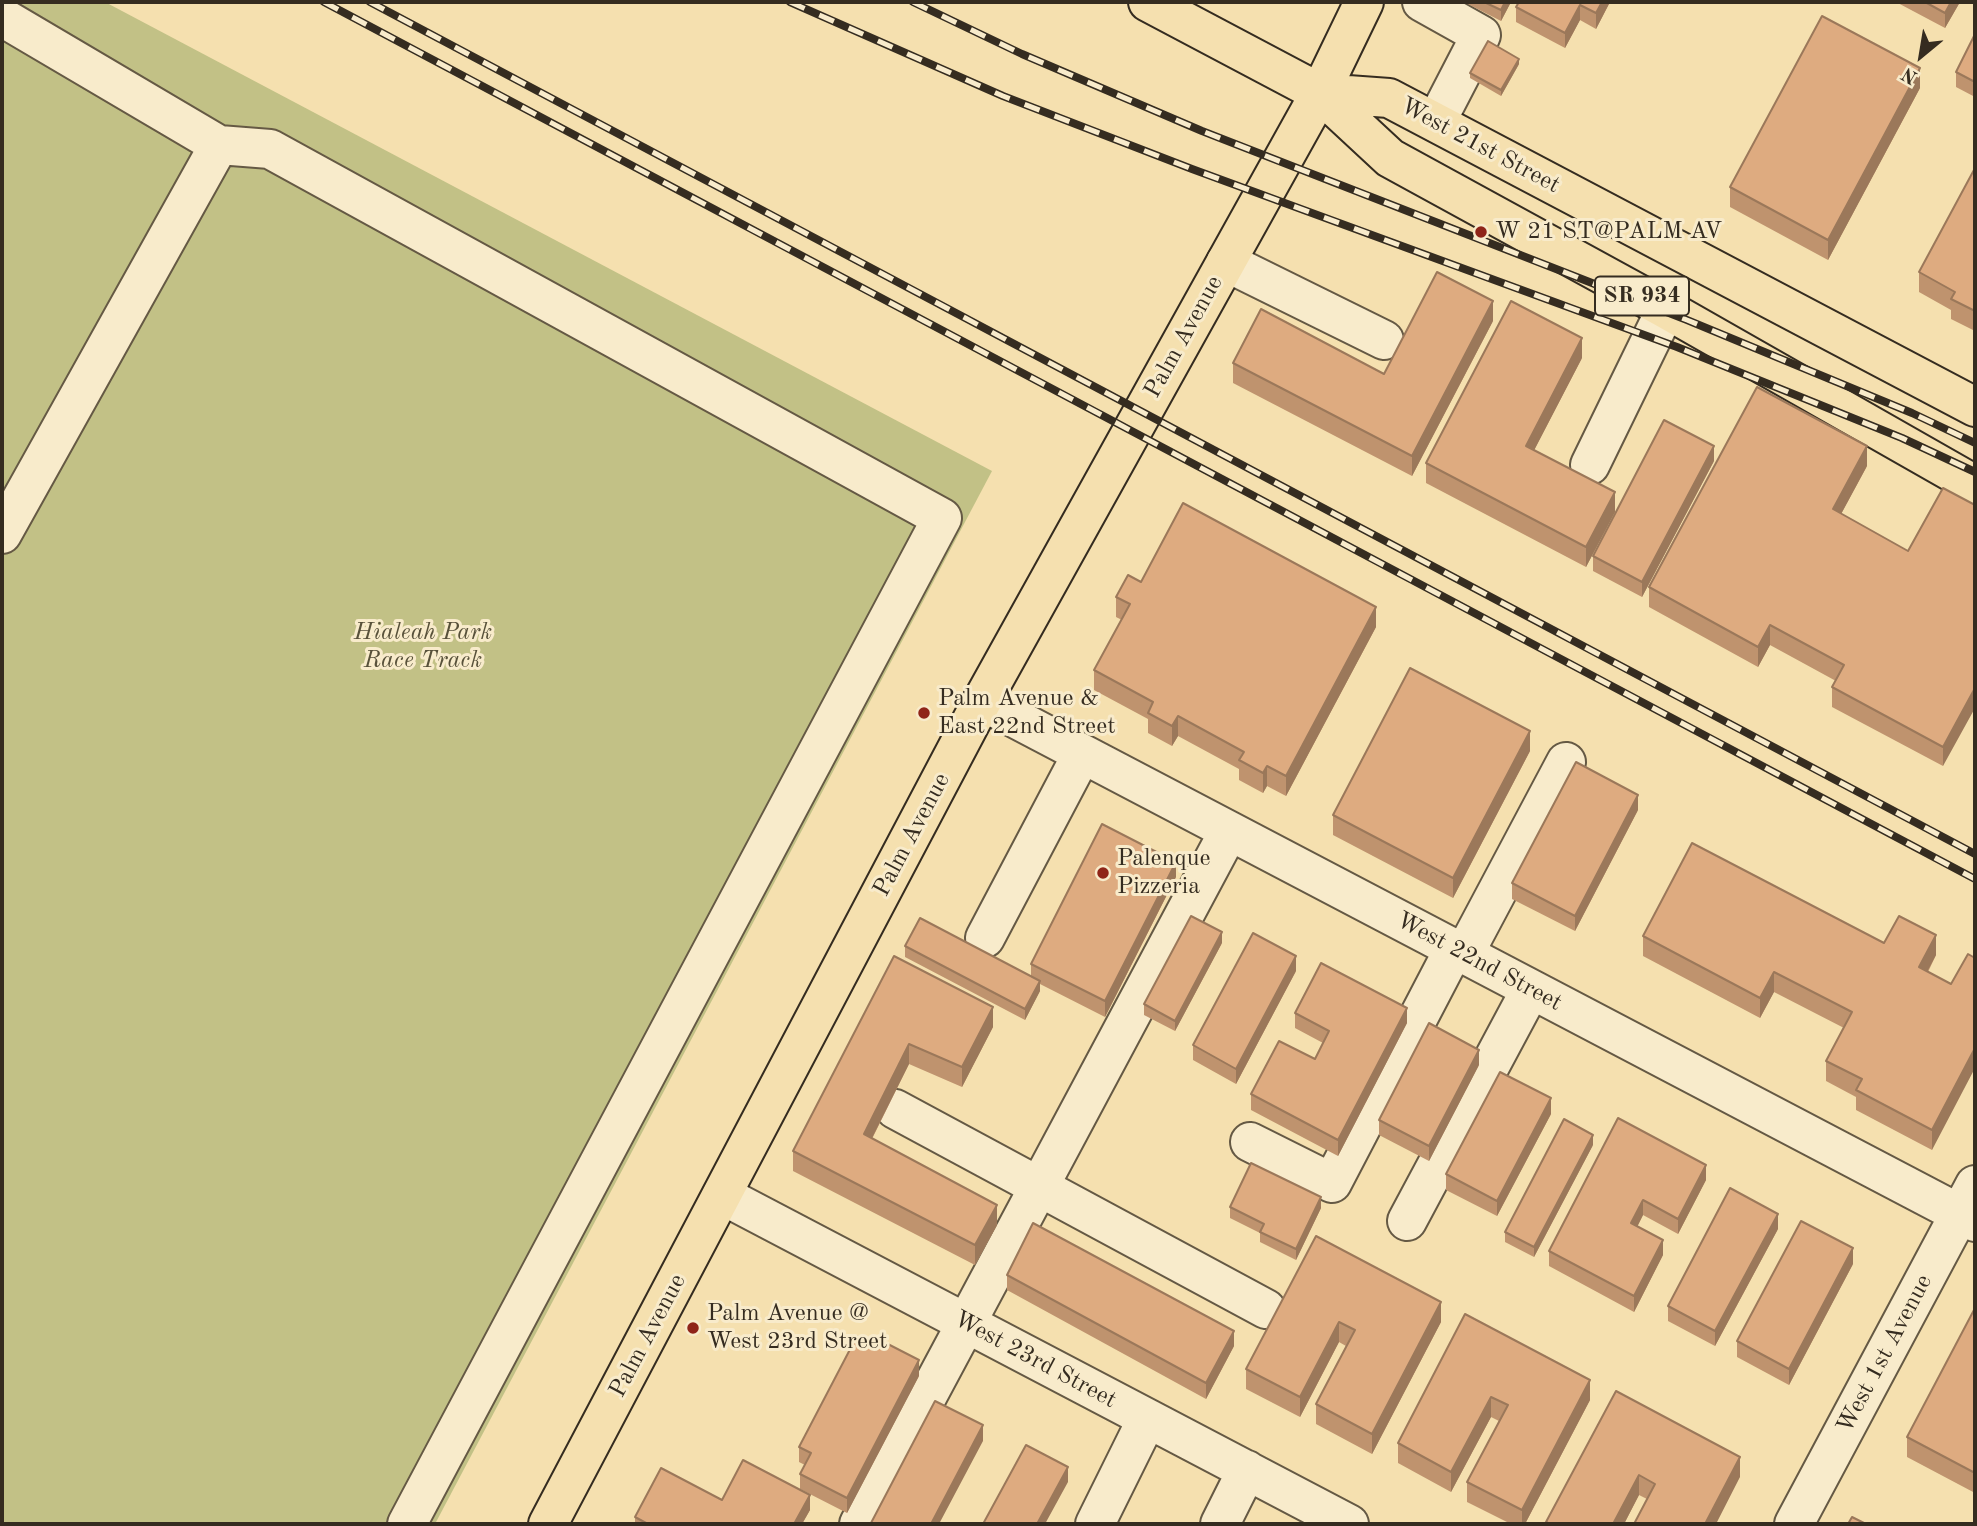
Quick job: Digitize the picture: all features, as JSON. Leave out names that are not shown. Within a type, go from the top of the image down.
[{"type":"main road","name":"SR 934","points":[[1148,2],[1320,93]]},
{"type":"main road","name":"Palm Avenue","points":[[548,1524],[982,701],[1320,93],[1364,2]]},
{"type":"main road","name":"West 21st Street","points":[[1320,93],[1389,98],[1975,407]]},
{"type":"main road","name":"West 21st Street","points":[[1320,93],[1390,158],[1666,309],[1975,485]]},
{"type":"street","points":[[1422,2],[1481,35],[1436,122]]},
{"type":"street","points":[[2,18],[219,145],[270,149],[942,518],[407,1524]]},
{"type":"street","points":[[2,534],[219,145]]},
{"type":"street","points":[[1226,262],[1384,340]]},
{"type":"street","points":[[1590,465],[1666,309]]},
{"type":"street","name":"West 22nd Street","points":[[982,701],[1531,989],[1970,1207]]},
{"type":"street","points":[[985,938],[1082,754]]},
{"type":"street","points":[[1251,1142],[1332,1183],[1566,762]]},
{"type":"street","points":[[859,1524],[1229,831]]},
{"type":"street","points":[[1407,1221],[1531,989]]},
{"type":"street","points":[[895,1109],[1266,1309]]},
{"type":"street","name":"West 23rd Street","points":[[722,1195],[1349,1524]]},
{"type":"street","name":"West 1st Avenue","points":[[1794,1524],[1970,1207]]},
{"type":"street","points":[[1095,1524],[1147,1419]]},
{"type":"street","points":[[1220,1524],[1247,1471]]},
{"type":"green space","name":"Hialeah Park Race Track","points":[[2,2],[105,2],[992,471],[435,1524],[2,1524]]},
{"type":"building","points":[[1484,2],[1505,2],[1501,10]]},
{"type":"building","points":[[1519,2],[1602,2],[1596,13],[1580,5],[1565,33],[1516,7]]},
{"type":"building","points":[[1925,2],[1951,2],[1945,13]]},
{"type":"building","points":[[1822,16],[1920,68],[1828,240],[1730,187]]},
{"type":"building","points":[[1975,34],[1975,82],[1956,72]]},
{"type":"building","points":[[1488,41],[1519,59],[1501,90],[1470,73]]},
{"type":"building","points":[[1975,168],[1975,311],[1951,299],[1955,292],[1919,272]]},
{"type":"building","points":[[1437,272],[1493,301],[1412,456],[1233,363],[1261,309],[1384,374]]},
{"type":"building","points":[[1511,301],[1582,338],[1526,446],[1615,492],[1586,547],[1426,463]]},
{"type":"building","points":[[1757,387],[1867,446],[1833,509],[1908,551],[1943,488],[1975,505],[1975,688],[1943,747],[1832,687],[1844,665],[1770,625],[1758,647],[1649,587]]},
{"type":"building","points":[[1664,420],[1714,446],[1642,582],[1593,556]]},
{"type":"building","points":[[1183,503],[1376,607],[1286,776],[1267,766],[1263,773],[1239,760],[1244,752],[1178,716],[1172,726],[1148,713],[1153,702],[1094,670],[1130,604],[1116,597],[1128,575],[1141,582]]},
{"type":"building","points":[[1410,668],[1530,731],[1453,878],[1333,815]]},
{"type":"building","points":[[1576,762],[1638,795],[1575,916],[1512,883]]},
{"type":"building","points":[[1102,824],[1176,862],[1105,1001],[1031,964]]},
{"type":"building","points":[[1692,843],[1884,943],[1899,916],[1936,935],[1919,967],[1951,984],[1968,954],[1975,958],[1975,1048],[1932,1130],[1856,1090],[1862,1079],[1826,1061],[1852,1012],[1774,972],[1760,998],[1643,936]]},
{"type":"building","points":[[1191,916],[1222,932],[1175,1021],[1144,1004]]},
{"type":"building","points":[[920,918],[1040,981],[1025,1009],[905,946]]},
{"type":"building","points":[[1253,933],[1296,956],[1236,1069],[1193,1045]]},
{"type":"building","points":[[894,956],[993,1007],[962,1067],[909,1044],[864,1134],[997,1205],[975,1245],[793,1151]]},
{"type":"building","points":[[1321,963],[1407,1008],[1338,1140],[1251,1094],[1279,1041],[1315,1059],[1329,1031],[1295,1013]]},
{"type":"building","points":[[1429,1023],[1479,1050],[1429,1146],[1379,1120]]},
{"type":"building","points":[[1500,1072],[1551,1098],[1497,1201],[1446,1174]]},
{"type":"building","points":[[1618,1118],[1706,1165],[1678,1219],[1643,1200],[1631,1223],[1663,1240],[1634,1296],[1549,1251]]},
{"type":"building","points":[[1564,1119],[1593,1135],[1534,1247],[1505,1232]]},
{"type":"building","points":[[1251,1163],[1321,1197],[1296,1249],[1260,1232],[1264,1224],[1230,1207]]},
{"type":"building","points":[[1730,1188],[1778,1214],[1715,1331],[1668,1306]]},
{"type":"building","points":[[1801,1221],[1853,1248],[1789,1369],[1737,1341]]},
{"type":"building","points":[[1033,1223],[1234,1331],[1206,1383],[1007,1275]]},
{"type":"building","points":[[1316,1236],[1441,1302],[1372,1434],[1316,1404],[1355,1330],[1339,1322],[1300,1397],[1246,1369]]},
{"type":"building","points":[[1975,1308],[1975,1473],[1907,1437]]},
{"type":"building","points":[[1465,1314],[1590,1380],[1522,1510],[1467,1482],[1508,1405],[1491,1397],[1451,1472],[1398,1443]]},
{"type":"building","points":[[857,1336],[876,1347],[880,1340],[919,1360],[847,1498],[800,1474],[811,1453],[799,1447]]},
{"type":"building","points":[[1616,1391],[1740,1457],[1705,1524],[1634,1524],[1655,1484],[1639,1475],[1613,1524],[1546,1522]]},
{"type":"building","points":[[935,1401],[983,1425],[931,1524],[871,1523]]},
{"type":"building","points":[[1026,1445],[1068,1467],[1037,1524],[983,1524]]},
{"type":"building","points":[[743,1460],[810,1495],[794,1524],[648,1524],[635,1517],[661,1468],[722,1500]]},
{"type":"building","points":[[1852,1517],[1866,1524],[1848,1524]]},
{"type":"railway","points":[[324,2],[1975,879]]},
{"type":"railway","points":[[370,2],[1975,854]]},
{"type":"railway","points":[[790,2],[1003,96],[1192,169],[1677,347],[1902,438],[1975,472]]},
{"type":"railway","points":[[913,2],[1022,54],[1202,131],[1687,320],[1912,413],[1975,443]]},
{"type":"place","name":"W 21 ST@PALM AV","points":[[1481,232]]},
{"type":"place","name":"Palm Avenue & East 22nd Street","points":[[924,713]]},
{"type":"place","name":"Palenque Pizzeria","points":[[1103,873]]},
{"type":"place","name":"Palm Avenue @ West 23rd Street","points":[[693,1328]]}]
